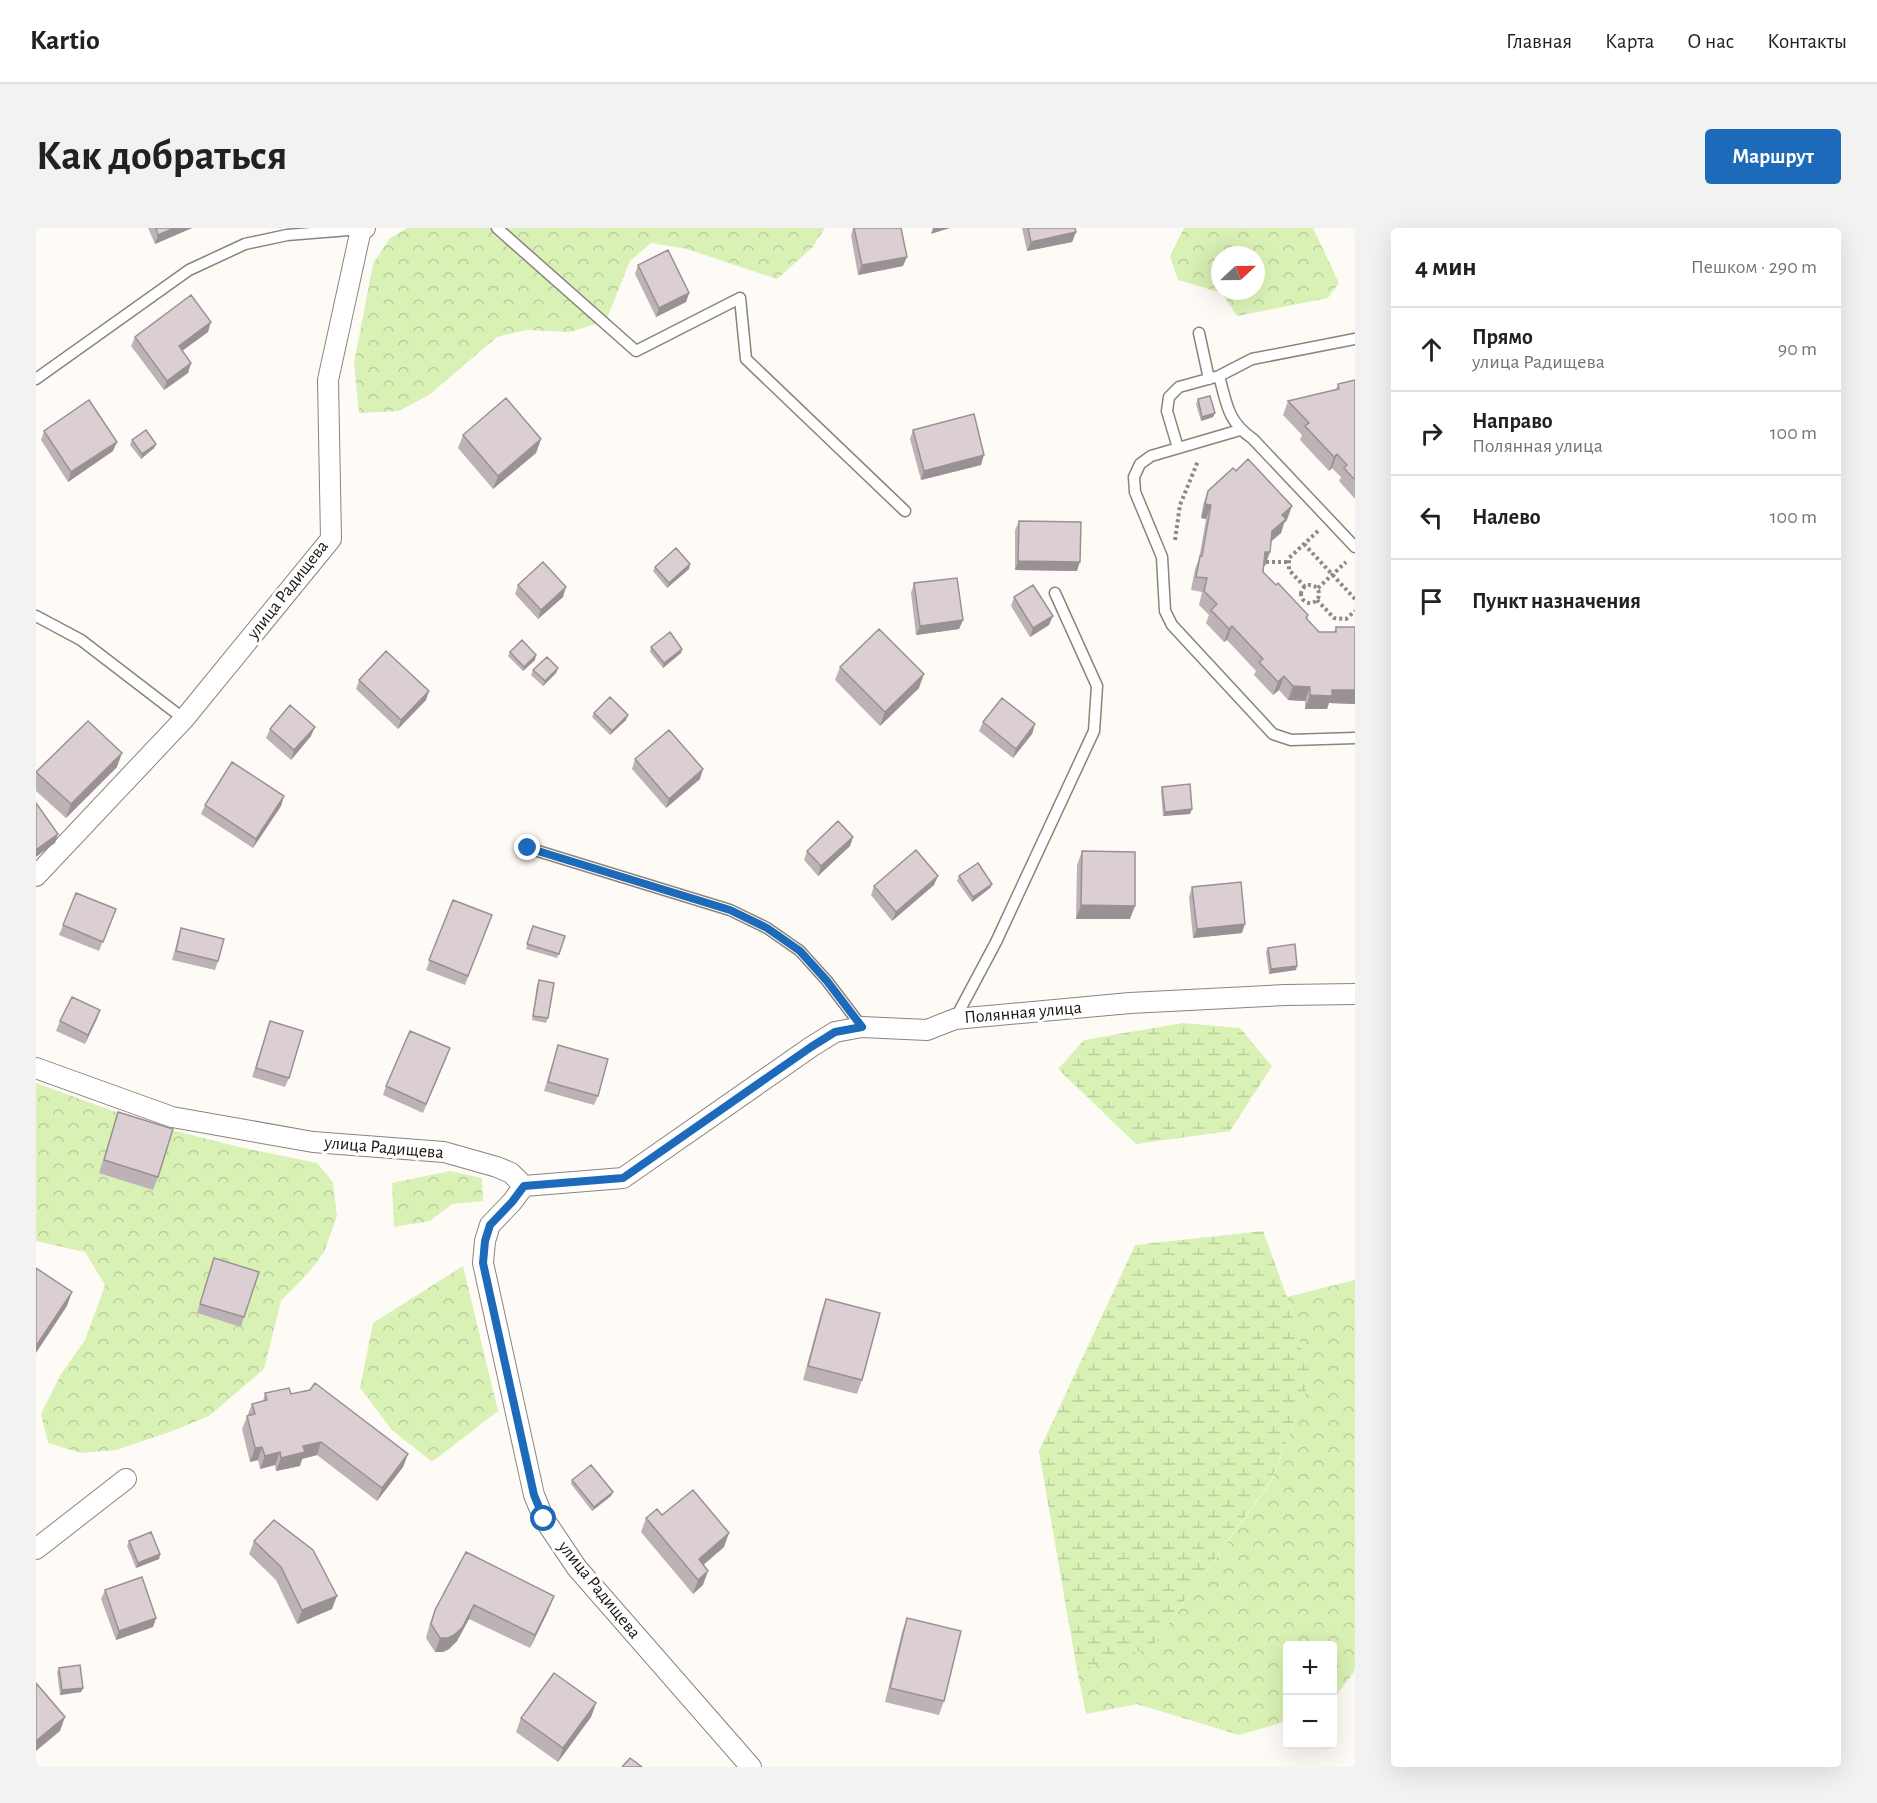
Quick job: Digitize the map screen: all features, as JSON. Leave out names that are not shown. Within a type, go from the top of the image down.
[{"type":"street","name":"улица Радищева","points":[[36,876],[184,719],[331,539],[328,380],[363,229]]},
{"type":"street","name":"Полянная улица","points":[[524,1186],[623,1178],[835,1032],[862,1027],[927,1030],[955,1019],[1130,1003],[1355,994]]},
{"type":"street","name":"улица Радищева","points":[[36,1068],[172,1117],[313,1142],[444,1152],[511,1173],[524,1186],[490,1225],[485,1241],[483,1263],[534,1495],[544,1519],[577,1568],[751,1767]]},
{"type":"street","points":[[36,1549],[126,1479]]},
{"type":"lane","points":[[497,228],[636,351],[740,298],[746,359],[905,511]]},
{"type":"lane","points":[[36,379],[189,270],[245,244],[287,236],[363,229]]},
{"type":"lane","points":[[1199,333],[1214,377],[1231,417],[1240,430],[1253,439],[1355,547]]},
{"type":"lane","points":[[1178,448],[1167,411],[1169,397],[1179,387],[1214,377],[1252,359],[1355,339]]},
{"type":"lane","points":[[1240,430],[1151,456],[1140,464],[1134,477],[1135,492],[1162,557],[1165,611],[1172,625],[1273,734],[1291,740],[1355,738]]},
{"type":"lane","points":[[955,1019],[996,942],[1094,731],[1097,686],[1055,593]]},
{"type":"lane","points":[[36,616],[81,640],[184,719]]},
{"type":"lane","points":[[528,848],[730,910],[767,928],[800,951],[827,981],[862,1027]]},
{"type":"path","points":[[1162,557],[1175,542],[1180,505],[1207,440]]},
{"type":"path","points":[[1305,587],[1289,570],[1289,558],[1329,520]]},
{"type":"path","points":[[1304,544],[1334,573],[1355,600]]},
{"type":"path","points":[[1266,562],[1289,562]]},
{"type":"path","points":[[1318,588],[1334,573]]},
{"type":"path","points":[[1303,599],[1302,591],[1305,587],[1309,585],[1318,588]]},
{"type":"path","points":[[1317,600],[1318,588]]},
{"type":"path","points":[[1303,599],[1307,602],[1317,600]]},
{"type":"path","points":[[1296,606],[1303,599]]},
{"type":"path","points":[[1317,600],[1334,618],[1346,619],[1355,611]]},
{"type":"path","points":[[1337,618],[1337,630]]},
{"type":"green space","points":[[407,228],[825,228],[812,248],[777,279],[687,249],[651,243],[630,261],[606,321],[570,332],[526,330],[497,337],[429,395],[399,411],[359,413],[354,363],[373,264],[389,239]]},
{"type":"green space","points":[[1184,228],[1313,228],[1339,283],[1328,298],[1237,316],[1227,300],[1265,300],[1265,246],[1211,246],[1211,290],[1178,280],[1170,256]]},
{"type":"green space","points":[[1183,1023],[1240,1028],[1272,1066],[1230,1131],[1136,1144],[1058,1069],[1084,1040]]},
{"type":"green space","points":[[36,1083],[152,1125],[239,1147],[317,1163],[333,1182],[337,1216],[324,1252],[310,1271],[281,1301],[264,1369],[209,1416],[116,1450],[81,1453],[48,1443],[41,1414],[61,1374],[85,1340],[105,1285],[85,1252],[36,1241]]},
{"type":"green space","points":[[450,1171],[482,1178],[483,1201],[452,1204],[430,1221],[394,1227],[392,1183]]},
{"type":"green space","points":[[1263,1231],[1287,1297],[1310,1380],[1272,1479],[1152,1647],[1077,1670],[1039,1451],[1135,1245]]},
{"type":"green space","points":[[463,1266],[498,1411],[432,1462],[392,1430],[360,1388],[373,1323]]},
{"type":"green space","points":[[1355,1280],[1354,1672],[1337,1694],[1337,1641],[1283,1641],[1283,1722],[1239,1735],[1137,1704],[1086,1714],[1077,1670],[1152,1647],[1272,1480],[1310,1380],[1287,1297]]},
{"type":"building","points":[[156,228],[174,228],[158,235]]},
{"type":"building","points":[[854,228],[901,228],[907,257],[862,265]]},
{"type":"building","points":[[1028,228],[1075,228],[1076,232],[1031,242]]},
{"type":"building","points":[[668,250],[689,293],[659,308],[638,265]]},
{"type":"building","points":[[191,295],[211,322],[179,346],[191,363],[167,381],[135,337]]},
{"type":"building","points":[[1355,380],[1355,480],[1344,468],[1347,465],[1337,454],[1334,457],[1305,426],[1309,423],[1288,401],[1339,389],[1338,384]]},
{"type":"building","points":[[1210,396],[1215,413],[1202,417],[1198,399]]},
{"type":"building","points":[[506,398],[541,439],[498,476],[463,435]]},
{"type":"building","points":[[89,400],[117,442],[71,472],[44,431]]},
{"type":"building","points":[[974,414],[984,455],[924,471],[913,430]]},
{"type":"building","points":[[146,430],[156,444],[142,454],[132,440]]},
{"type":"building","points":[[1248,459],[1292,506],[1282,515],[1286,519],[1272,531],[1270,552],[1265,552],[1263,572],[1276,585],[1278,583],[1308,615],[1306,618],[1319,632],[1336,632],[1336,627],[1355,627],[1355,690],[1332,690],[1332,696],[1310,695],[1310,687],[1293,686],[1284,676],[1278,682],[1259,662],[1263,659],[1232,626],[1229,629],[1211,610],[1217,604],[1204,591],[1207,578],[1196,577],[1211,505],[1205,504],[1208,491],[1233,468],[1236,471]]},
{"type":"building","points":[[1019,521],[1081,522],[1080,562],[1018,561]]},
{"type":"building","points":[[676,548],[690,564],[669,583],[655,567]]},
{"type":"building","points":[[543,562],[566,587],[541,610],[518,585]]},
{"type":"building","points":[[957,578],[963,620],[920,626],[914,583]]},
{"type":"building","points":[[1033,585],[1053,616],[1033,628],[1014,597]]},
{"type":"building","points":[[879,629],[924,674],[885,712],[840,667]]},
{"type":"building","points":[[670,632],[682,649],[664,663],[651,647]]},
{"type":"building","points":[[522,640],[536,655],[524,667],[510,652]]},
{"type":"building","points":[[386,651],[429,691],[401,720],[359,680]]},
{"type":"building","points":[[547,657],[558,668],[545,681],[533,670]]},
{"type":"building","points":[[610,697],[628,715],[612,731],[594,713]]},
{"type":"building","points":[[1002,698],[1035,724],[1016,749],[983,722]]},
{"type":"building","points":[[290,705],[315,727],[294,750],[270,729]]},
{"type":"building","points":[[88,721],[122,753],[71,804],[36,772]]},
{"type":"building","points":[[669,730],[703,769],[669,799],[635,759]]},
{"type":"building","points":[[232,762],[284,796],[256,839],[205,805]]},
{"type":"building","points":[[1190,784],[1192,809],[1165,812],[1162,787]]},
{"type":"building","points":[[36,803],[58,834],[36,850]]},
{"type":"building","points":[[838,821],[853,837],[821,866],[807,851]]},
{"type":"building","points":[[916,850],[938,876],[896,912],[874,886]]},
{"type":"building","points":[[1082,851],[1135,852],[1135,906],[1081,905]]},
{"type":"building","points":[[978,863],[992,884],[973,897],[959,876]]},
{"type":"building","points":[[1241,882],[1245,924],[1197,929],[1192,887]]},
{"type":"building","points":[[76,893],[116,909],[103,942],[63,925]]},
{"type":"building","points":[[453,900],[492,915],[468,976],[429,960]]},
{"type":"building","points":[[533,926],[565,936],[559,954],[527,944]]},
{"type":"building","points":[[181,928],[224,939],[218,961],[176,951]]},
{"type":"building","points":[[1295,944],[1297,966],[1271,969],[1268,948]]},
{"type":"building","points":[[539,980],[554,983],[548,1018],[533,1016]]},
{"type":"building","points":[[72,997],[100,1010],[88,1035],[60,1021]]},
{"type":"building","points":[[270,1021],[303,1031],[289,1078],[256,1068]]},
{"type":"building","points":[[410,1031],[450,1048],[426,1104],[386,1086]]},
{"type":"building","points":[[558,1045],[608,1059],[598,1096],[548,1082]]},
{"type":"building","points":[[118,1112],[173,1129],[158,1177],[104,1160]]},
{"type":"building","points":[[214,1258],[259,1272],[244,1317],[200,1304]]},
{"type":"building","points":[[36,1268],[72,1292],[36,1346]]},
{"type":"building","points":[[826,1299],[880,1313],[862,1380],[808,1366]]},
{"type":"building","points":[[315,1383],[408,1454],[382,1488],[321,1442],[303,1446],[305,1452],[281,1458],[280,1452],[265,1456],[262,1447],[255,1448],[247,1416],[255,1414],[252,1404],[267,1400],[265,1393],[289,1388],[291,1394],[310,1390]]},
{"type":"building","points":[[591,1465],[613,1492],[594,1507],[572,1480]]},
{"type":"building","points":[[693,1490],[729,1533],[699,1559],[708,1571],[698,1580],[646,1518],[657,1509],[662,1515]]},
{"type":"building","points":[[274,1520],[313,1550],[337,1596],[302,1610],[281,1567],[254,1541]]},
{"type":"building","points":[[151,1532],[160,1554],[138,1563],[129,1541]]},
{"type":"building","points":[[466,1552],[554,1596],[535,1635],[474,1605],[462,1628],[448,1638],[440,1638],[431,1624],[435,1610]]},
{"type":"building","points":[[142,1577],[156,1618],[119,1631],[105,1590]]},
{"type":"building","points":[[907,1618],[961,1631],[944,1701],[890,1688]]},
{"type":"building","points":[[80,1665],[83,1688],[62,1690],[59,1668]]},
{"type":"building","points":[[554,1673],[596,1703],[563,1748],[521,1718]]},
{"type":"building","points":[[36,1683],[65,1717],[36,1741]]},
{"type":"building","points":[[630,1758],[642,1767],[622,1767]]},
{"type":"route","points":[[528,848],[730,910],[767,928],[800,951],[827,981],[862,1027],[835,1032],[811,1047],[623,1178],[524,1186],[490,1225],[485,1241],[483,1263],[534,1495],[544,1519]]}]
